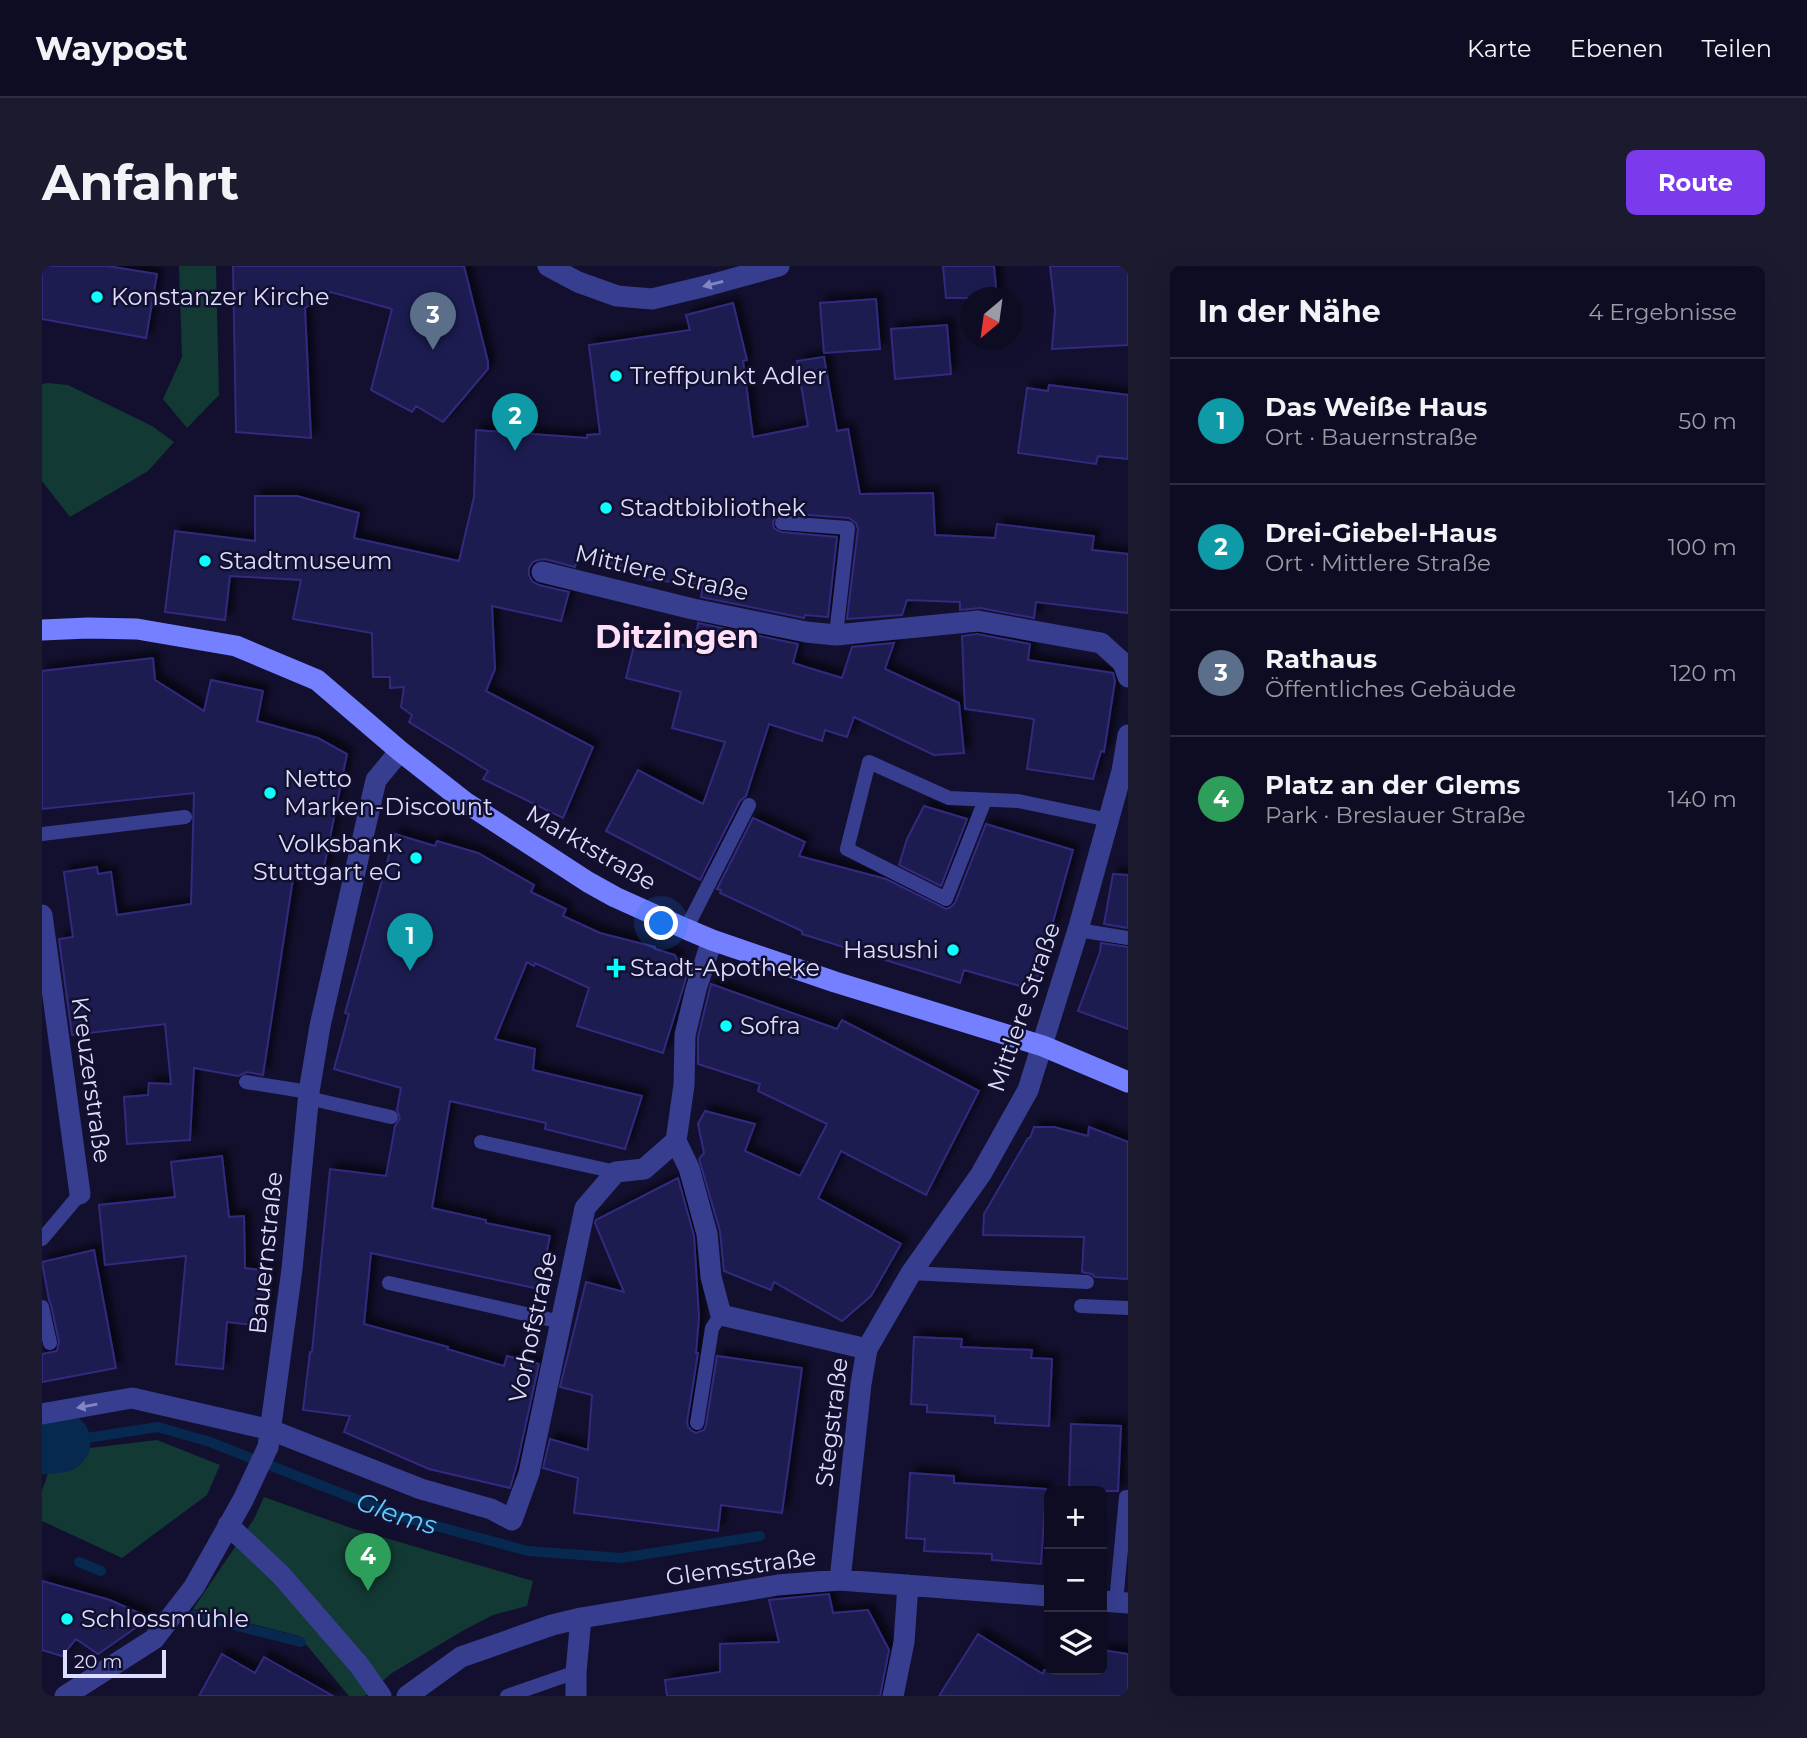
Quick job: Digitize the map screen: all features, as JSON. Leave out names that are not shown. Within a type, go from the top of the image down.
[{"type":"street","points":[[548,266],[579,282],[617,296],[652,299],[779,266]]},
{"type":"street","name":"Mittlere Straße","points":[[542,572],[806,632],[836,635],[978,621],[1101,643],[1123,663],[1128,677]]},
{"type":"street","name":"Marktstraße","points":[[42,630],[137,629],[236,646],[317,680],[465,803],[615,897],[712,940],[835,982],[1042,1046],[1128,1082]]},
{"type":"street","name":"Mittlere Straße","points":[[867,1349],[911,1273],[981,1174],[1028,1090],[1078,930],[1108,820],[1125,772],[1128,735]]},
{"type":"street","name":"Bauernstraße","points":[[65,1696],[154,1639],[194,1587],[251,1486],[269,1439],[292,1269],[308,1095],[320,1026],[376,780],[400,751]]},
{"type":"street","name":"Kreuzerstraße","points":[[42,915],[49,1023],[80,1194]]},
{"type":"street","points":[[712,940],[685,1035],[684,1085],[676,1141],[689,1168],[707,1234],[711,1277],[721,1315]]},
{"type":"street","points":[[616,1172],[643,1169],[676,1141]]},
{"type":"street","name":"Vorhofstraße","points":[[269,1439],[421,1489],[491,1508],[512,1520],[529,1473],[585,1208],[616,1172]]},
{"type":"street","name":"Stegstraße","points":[[721,1315],[867,1349],[840,1580]]},
{"type":"street","points":[[42,1414],[132,1398],[269,1439]]},
{"type":"street","points":[[228,1525],[281,1575],[359,1665],[381,1696]]},
{"type":"street","name":"Glemsstraße","points":[[407,1696],[461,1657],[552,1625],[778,1585],[840,1580],[1044,1596]]},
{"type":"street","points":[[893,1696],[904,1642],[908,1585]]},
{"type":"street","points":[[576,1696],[581,1618]]},
{"type":"lane","points":[[782,523],[848,528],[836,635]]},
{"type":"lane","points":[[985,800],[946,899],[847,849],[869,761],[949,798],[1018,801],[1108,820]]},
{"type":"lane","points":[[686,929],[749,805]]},
{"type":"lane","points":[[42,834],[185,817]]},
{"type":"lane","points":[[1078,930],[1128,938]]},
{"type":"lane","points":[[246,1082],[391,1117]]},
{"type":"lane","points":[[481,1142],[616,1172]]},
{"type":"lane","name":"Kreuzerstraße","points":[[42,1239],[80,1194]]},
{"type":"lane","points":[[911,1273],[1087,1282]]},
{"type":"lane","points":[[389,1283],[561,1322]]},
{"type":"lane","points":[[1081,1306],[1128,1308]]},
{"type":"lane","points":[[42,1307],[50,1343]]},
{"type":"lane","points":[[697,1423],[712,1328],[721,1315]]},
{"type":"lane","points":[[1115,1602],[1126,1497]]},
{"type":"lane","points":[[507,1696],[576,1672]]},
{"type":"green space","points":[[179,266],[216,266],[219,395],[187,428],[163,399],[182,357]]},
{"type":"green space","points":[[42,384],[68,385],[152,426],[174,442],[148,471],[70,517],[42,481]]},
{"type":"green space","points":[[157,1440],[220,1465],[207,1495],[122,1558],[42,1521],[42,1491],[55,1452]]},
{"type":"green space","points":[[264,1497],[351,1528],[533,1581],[527,1606],[493,1615],[392,1673],[365,1696],[349,1696],[299,1636],[193,1609],[254,1519]]},
{"type":"building","name":"Konstanzer Kirche","points":[[42,266],[107,266],[157,274],[146,338],[42,319]]},
{"type":"building","points":[[233,266],[464,266],[488,369],[443,422],[416,406],[412,412],[371,390],[392,309],[331,292],[305,308],[311,438],[236,432]]},
{"type":"building","points":[[943,266],[994,266],[996,287],[960,287],[960,298],[946,298]]},
{"type":"building","points":[[1050,266],[1128,266],[1128,345],[1052,349],[1055,311]]},
{"type":"building","points":[[876,299],[880,349],[824,353],[820,303]]},
{"type":"building","points":[[733,303],[747,360],[743,361],[753,437],[808,426],[797,361],[824,357],[837,431],[848,429],[860,494],[933,493],[935,535],[995,538],[997,524],[1094,536],[1092,550],[1128,554],[1128,613],[1036,602],[1034,618],[980,608],[960,610],[960,602],[907,600],[902,615],[847,619],[858,529],[856,523],[849,518],[783,513],[777,515],[773,522],[774,528],[781,532],[837,537],[828,617],[805,615],[804,618],[701,597],[703,585],[644,579],[645,572],[578,555],[575,567],[545,559],[538,560],[529,568],[532,581],[569,592],[561,621],[492,606],[495,669],[486,691],[593,747],[563,818],[483,779],[488,771],[409,722],[412,715],[401,707],[404,687],[390,688],[390,677],[373,677],[372,633],[293,619],[301,580],[230,576],[225,620],[165,612],[175,531],[255,541],[255,496],[297,496],[359,513],[354,538],[459,561],[474,497],[476,430],[587,438],[587,435],[600,434],[589,345],[690,330],[686,315]]},
{"type":"building","points":[[947,325],[951,374],[895,379],[891,329]]},
{"type":"building","points":[[1049,385],[1128,395],[1128,459],[1098,456],[1096,464],[1018,453],[1027,388],[1048,391]]},
{"type":"building","points":[[698,623],[798,644],[793,663],[842,678],[852,647],[894,643],[885,669],[959,703],[964,753],[934,755],[854,717],[847,737],[825,730],[822,741],[769,724],[746,796],[740,801],[700,880],[606,831],[638,770],[703,804],[725,742],[672,728],[681,692],[626,678],[637,633],[695,648]]},
{"type":"building","points":[[977,634],[1030,644],[1028,660],[1113,673],[1115,681],[1104,752],[1101,751],[1093,779],[1027,769],[1034,719],[965,709],[962,636]]},
{"type":"building","points":[[153,658],[155,680],[204,711],[211,680],[263,691],[257,721],[318,738],[347,754],[322,877],[294,872],[263,1075],[247,1072],[238,1076],[194,1068],[190,1140],[127,1144],[124,1097],[148,1095],[149,1083],[171,1084],[165,1024],[72,1035],[59,939],[73,937],[64,872],[97,867],[98,874],[111,872],[117,915],[191,904],[194,793],[42,809],[42,671]]},
{"type":"building","points":[[924,806],[967,819],[941,886],[899,865],[907,839]]},
{"type":"building","points":[[753,818],[805,842],[799,856],[886,879],[946,909],[955,903],[986,824],[1073,850],[1034,990],[964,970],[960,983],[869,955],[802,934],[802,931],[720,893],[721,890],[717,889]]},
{"type":"building","points":[[395,834],[435,846],[437,841],[478,853],[534,885],[531,892],[566,909],[563,916],[600,933],[675,955],[683,973],[687,975],[663,1053],[577,1026],[589,988],[535,963],[534,966],[527,962],[495,1039],[535,1049],[533,1070],[642,1096],[625,1149],[545,1129],[546,1123],[450,1101],[432,1208],[486,1220],[486,1223],[550,1236],[539,1289],[371,1253],[364,1324],[448,1347],[447,1349],[504,1366],[507,1356],[539,1364],[510,1488],[429,1469],[344,1432],[350,1416],[303,1410],[312,1352],[330,1169],[386,1176],[395,1126],[400,1118],[397,1110],[401,1088],[334,1069],[349,1014],[345,1013]]},
{"type":"building","points":[[1113,874],[1128,875],[1128,928],[1104,924]]},
{"type":"building","points":[[1101,943],[1128,947],[1128,1029],[1078,1011]]},
{"type":"building","points":[[711,984],[837,1029],[842,1020],[979,1091],[926,1195],[841,1151],[818,1198],[901,1244],[871,1296],[842,1321],[774,1282],[771,1290],[724,1271],[720,1231],[699,1159],[704,1153],[698,1124],[705,1111],[755,1124],[745,1151],[800,1176],[827,1124],[758,1091],[760,1084],[698,1064],[698,1037]]},
{"type":"building","points":[[1034,1127],[1054,1127],[1088,1136],[1089,1127],[1128,1142],[1128,1279],[1095,1277],[1082,1272],[1084,1237],[983,1235],[984,1214]]},
{"type":"building","points":[[222,1156],[229,1217],[244,1216],[245,1268],[269,1271],[262,1326],[227,1322],[223,1369],[176,1364],[186,1256],[105,1265],[99,1205],[175,1197],[171,1162]]},
{"type":"building","points":[[678,1178],[694,1236],[699,1317],[698,1353],[688,1427],[696,1433],[704,1430],[717,1356],[802,1368],[782,1513],[721,1505],[718,1531],[574,1513],[578,1478],[543,1468],[550,1439],[588,1450],[592,1395],[560,1387],[586,1282],[624,1292],[596,1220]]},
{"type":"building","points":[[94,1250],[116,1368],[42,1382],[42,1354],[57,1351],[59,1342],[42,1262]]},
{"type":"building","points":[[914,1337],[962,1339],[961,1347],[1032,1350],[1031,1358],[1052,1359],[1049,1426],[995,1423],[995,1416],[927,1412],[927,1405],[911,1404]]},
{"type":"building","points":[[1071,1424],[1121,1426],[1118,1491],[1107,1491],[1107,1486],[1069,1486]]},
{"type":"building","points":[[910,1473],[954,1476],[954,1483],[1044,1489],[1041,1564],[992,1560],[992,1554],[924,1551],[925,1539],[906,1538]]},
{"type":"building","name":"Schlossmühle","points":[[42,1581],[110,1600],[150,1618],[98,1654],[76,1639],[62,1656],[42,1650]]},
{"type":"building","points":[[829,1594],[833,1613],[868,1610],[889,1650],[880,1696],[667,1696],[665,1680],[720,1672],[720,1644],[779,1642],[769,1600]]},
{"type":"building","points":[[978,1634],[1043,1674],[1044,1670],[1044,1675],[1107,1675],[1107,1651],[1128,1654],[1128,1696],[939,1696]]},
{"type":"building","points":[[222,1654],[255,1673],[264,1657],[333,1696],[199,1696]]},
{"type":"waterway","name":"Glems","points":[[70,1459],[60,1442],[158,1427],[210,1442],[399,1516],[528,1551],[621,1558],[760,1536]]},
{"type":"waterway","name":"Glems","points":[[42,1444],[60,1442]]},
{"type":"waterway","points":[[79,1562],[101,1571]]},
{"type":"waterway","points":[[194,1615],[301,1642]]},
{"type":"place","name":"Konstanzer Kirche","points":[[97,297]]},
{"type":"place","name":"Rathaus","points":[[433,350]]},
{"type":"place","name":"Treffpunkt Adler","points":[[616,376]]},
{"type":"place","name":"Drei-Giebel-Haus","points":[[515,451]]},
{"type":"place","name":"Stadtbibliothek","points":[[606,508]]},
{"type":"place","name":"Stadtmuseum","points":[[205,561]]},
{"type":"place","name":"Netto Marken-Discount","points":[[270,793]]},
{"type":"place","name":"Volksbank Stuttgart eG","points":[[416,858]]},
{"type":"place","name":"Hasushi","points":[[953,950]]},
{"type":"place","name":"Stadt-Apotheke","points":[[616,968]]},
{"type":"place","name":"Das Weiße Haus","points":[[410,971]]},
{"type":"place","name":"Sofra","points":[[726,1026]]},
{"type":"place","name":"Platz an der Glems","points":[[368,1591]]},
{"type":"place","name":"Schlossmühle","points":[[67,1619]]},
{"type":"district","name":"Ditzingen","points":[[677,637]]}]
